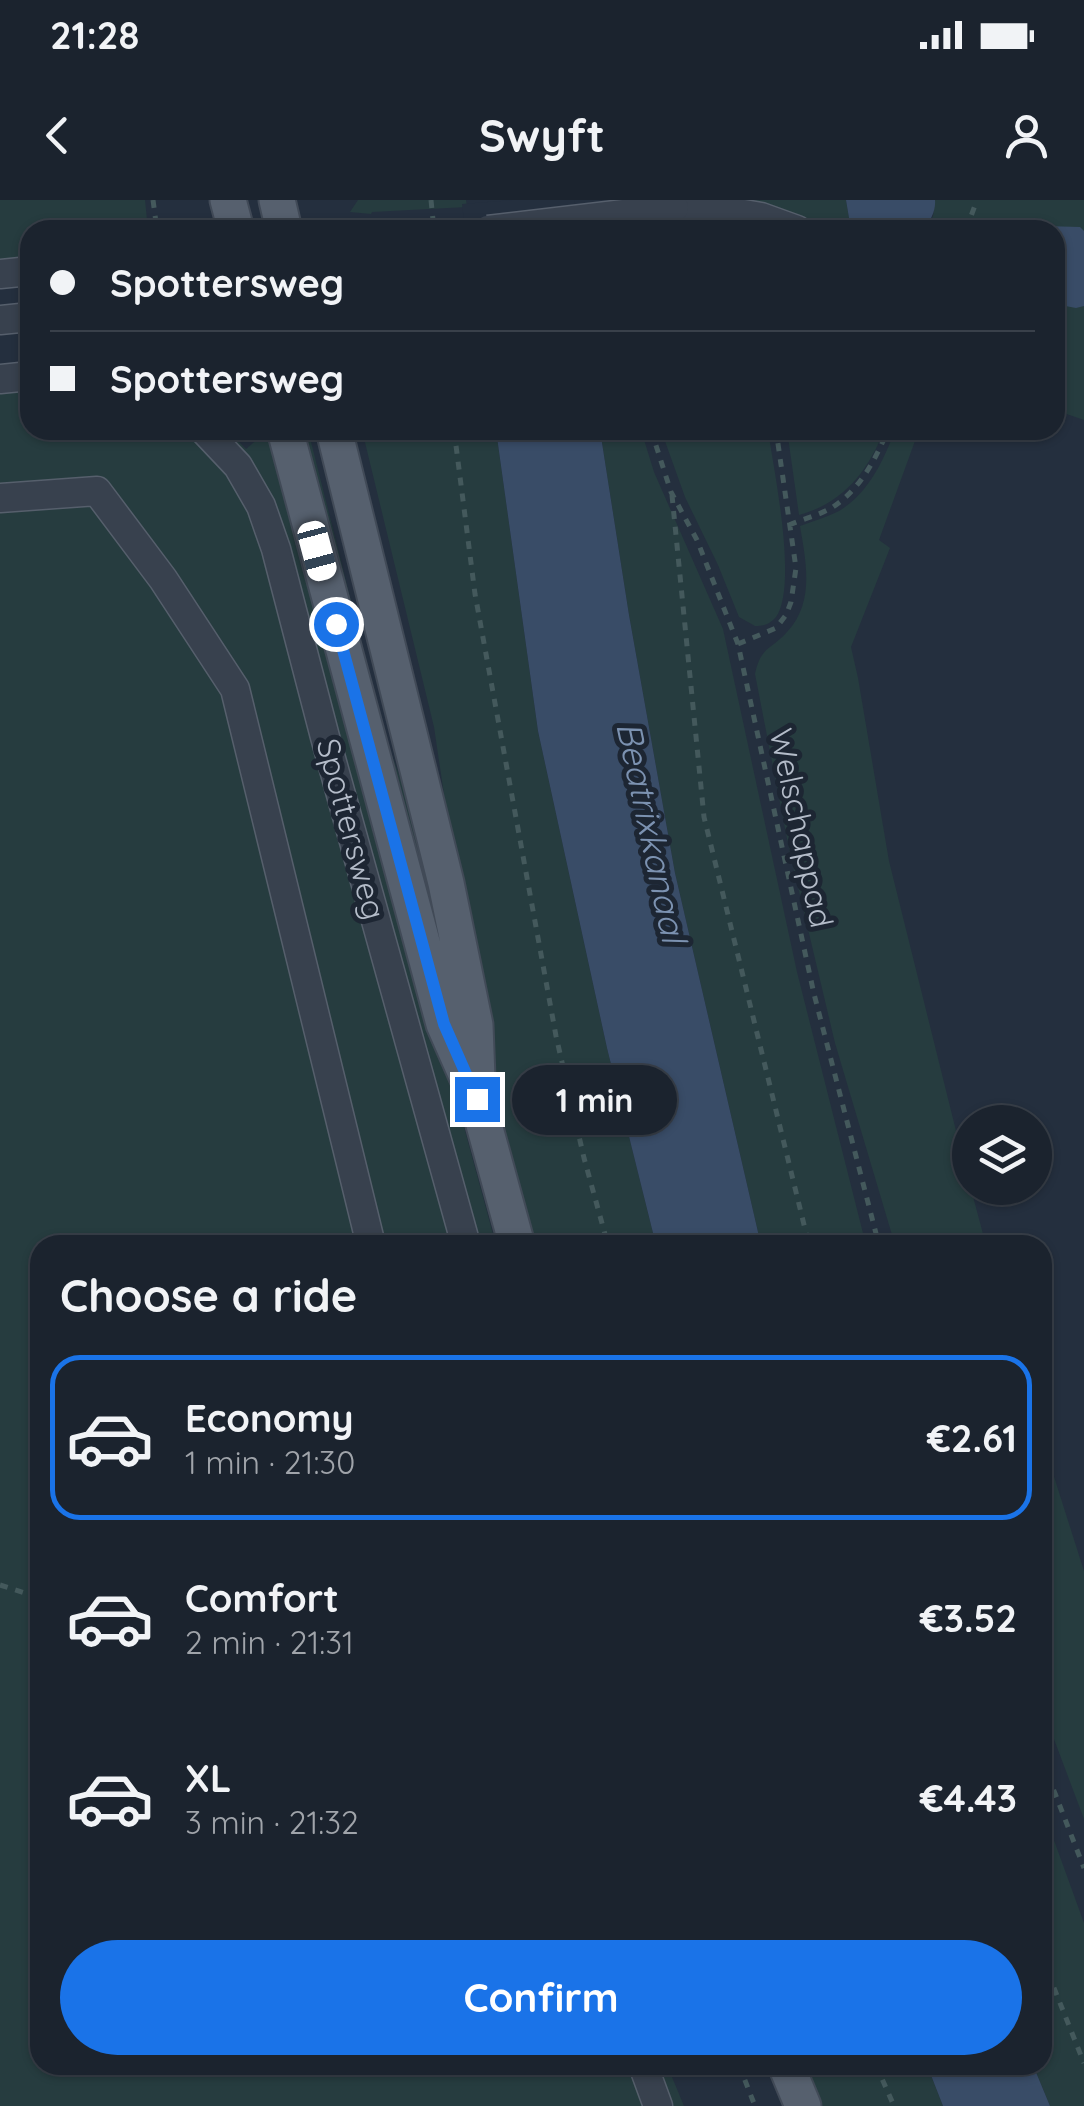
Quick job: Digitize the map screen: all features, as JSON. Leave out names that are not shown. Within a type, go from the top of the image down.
[{"type":"main road","name":"Spottersweg","points":[[288,440],[444,1024],[477,1099],[513,1235]]},
{"type":"main road","name":"Spottersweg","points":[[336,440],[446,883],[475,1024],[477,1099]]},
{"type":"main road","points":[[790,2075],[803,2106]]},
{"type":"street","points":[[573,220],[674,208],[732,212],[769,220]]},
{"type":"street","name":"Spottersweg","points":[[213,440],[238,466],[261,506],[276,548],[463,1235]]},
{"type":"street","points":[[0,498],[97,491],[163,579],[235,690],[369,1235]]},
{"type":"street","points":[[646,2075],[658,2106]]},
{"type":"path","points":[[455,440],[475,594],[552,1017],[605,1235]]},
{"type":"path","name":"Welschappad","points":[[655,440],[671,492],[697,540],[738,644],[814,994],[877,1235]]},
{"type":"path","points":[[738,644],[776,628],[791,602],[796,568],[777,440]]},
{"type":"path","points":[[789,525],[832,508],[851,491],[872,466],[884,440]]},
{"type":"path","points":[[671,492],[704,818],[807,1235]]},
{"type":"path","points":[[0,1586],[30,1595]]},
{"type":"path","points":[[1052,1786],[1084,1868]]},
{"type":"path","points":[[1052,1983],[1084,2063]]},
{"type":"path","points":[[743,2075],[755,2106]]},
{"type":"path","points":[[880,2075],[894,2106]]},
{"type":"green space","points":[[0,200],[145,200],[147,220],[20,220],[20,262],[0,264]]},
{"type":"green space","points":[[358,200],[466,200],[467,207],[350,212]]},
{"type":"green space","points":[[754,200],[846,200],[849,220],[795,220]]},
{"type":"green space","points":[[935,200],[1084,200],[1084,420],[1065,413],[1065,220],[931,220]]},
{"type":"green space","points":[[20,389],[20,440],[196,440],[225,472],[243,501],[264,555],[448,1235],[30,1235],[30,2075],[671,2075],[684,2106],[0,2106],[0,391]]},
{"type":"green space","points":[[233,440],[246,449],[256,440],[278,440],[493,1235],[474,1235],[277,512]]},
{"type":"green space","points":[[298,440],[311,440],[385,736],[430,860],[455,1029]]},
{"type":"green space","points":[[364,440],[497,440],[538,731],[607,1048],[654,1235],[530,1235],[492,1074],[434,727]]},
{"type":"green space","points":[[602,440],[644,440],[654,472],[723,629],[797,972],[863,1235],[759,1235],[675,873]]},
{"type":"green space","points":[[665,440],[769,440],[785,580],[782,601],[769,623],[755,626],[739,617],[685,497]]},
{"type":"green space","points":[[788,440],[879,440],[852,484],[829,503],[799,515]]},
{"type":"green space","points":[[891,440],[915,440],[879,540],[890,548],[851,647],[889,861],[952,1115],[952,1205],[975,1205],[983,1235],[892,1235],[835,1043],[789,849],[755,674],[764,653],[787,632],[802,608],[806,581],[800,526],[839,511],[867,486]]},
{"type":"green space","points":[[1052,1470],[1084,1571],[1084,1819],[1052,1734]]},
{"type":"green space","points":[[1052,1835],[1084,1923],[1084,2106],[1050,2106],[1037,2075],[1052,2075]]},
{"type":"green space","points":[[809,2075],[931,2075],[943,2106],[822,2106]]},
{"type":"water","points":[[846,200],[935,200],[930,220],[849,220]]},
{"type":"water","points":[[1065,227],[1084,231],[1084,306],[1065,306]]},
{"type":"water","name":"Beatrixkanaal","points":[[497,440],[602,440],[675,873],[759,1235],[654,1235],[607,1048],[538,731]]},
{"type":"water","points":[[931,2075],[1037,2075],[1050,2106],[943,2106]]},
{"type":"pier","points":[[574,200],[577,220],[464,220],[462,204]]},
{"type":"route","points":[[336,624],[444,1024],[477,1099]]}]
